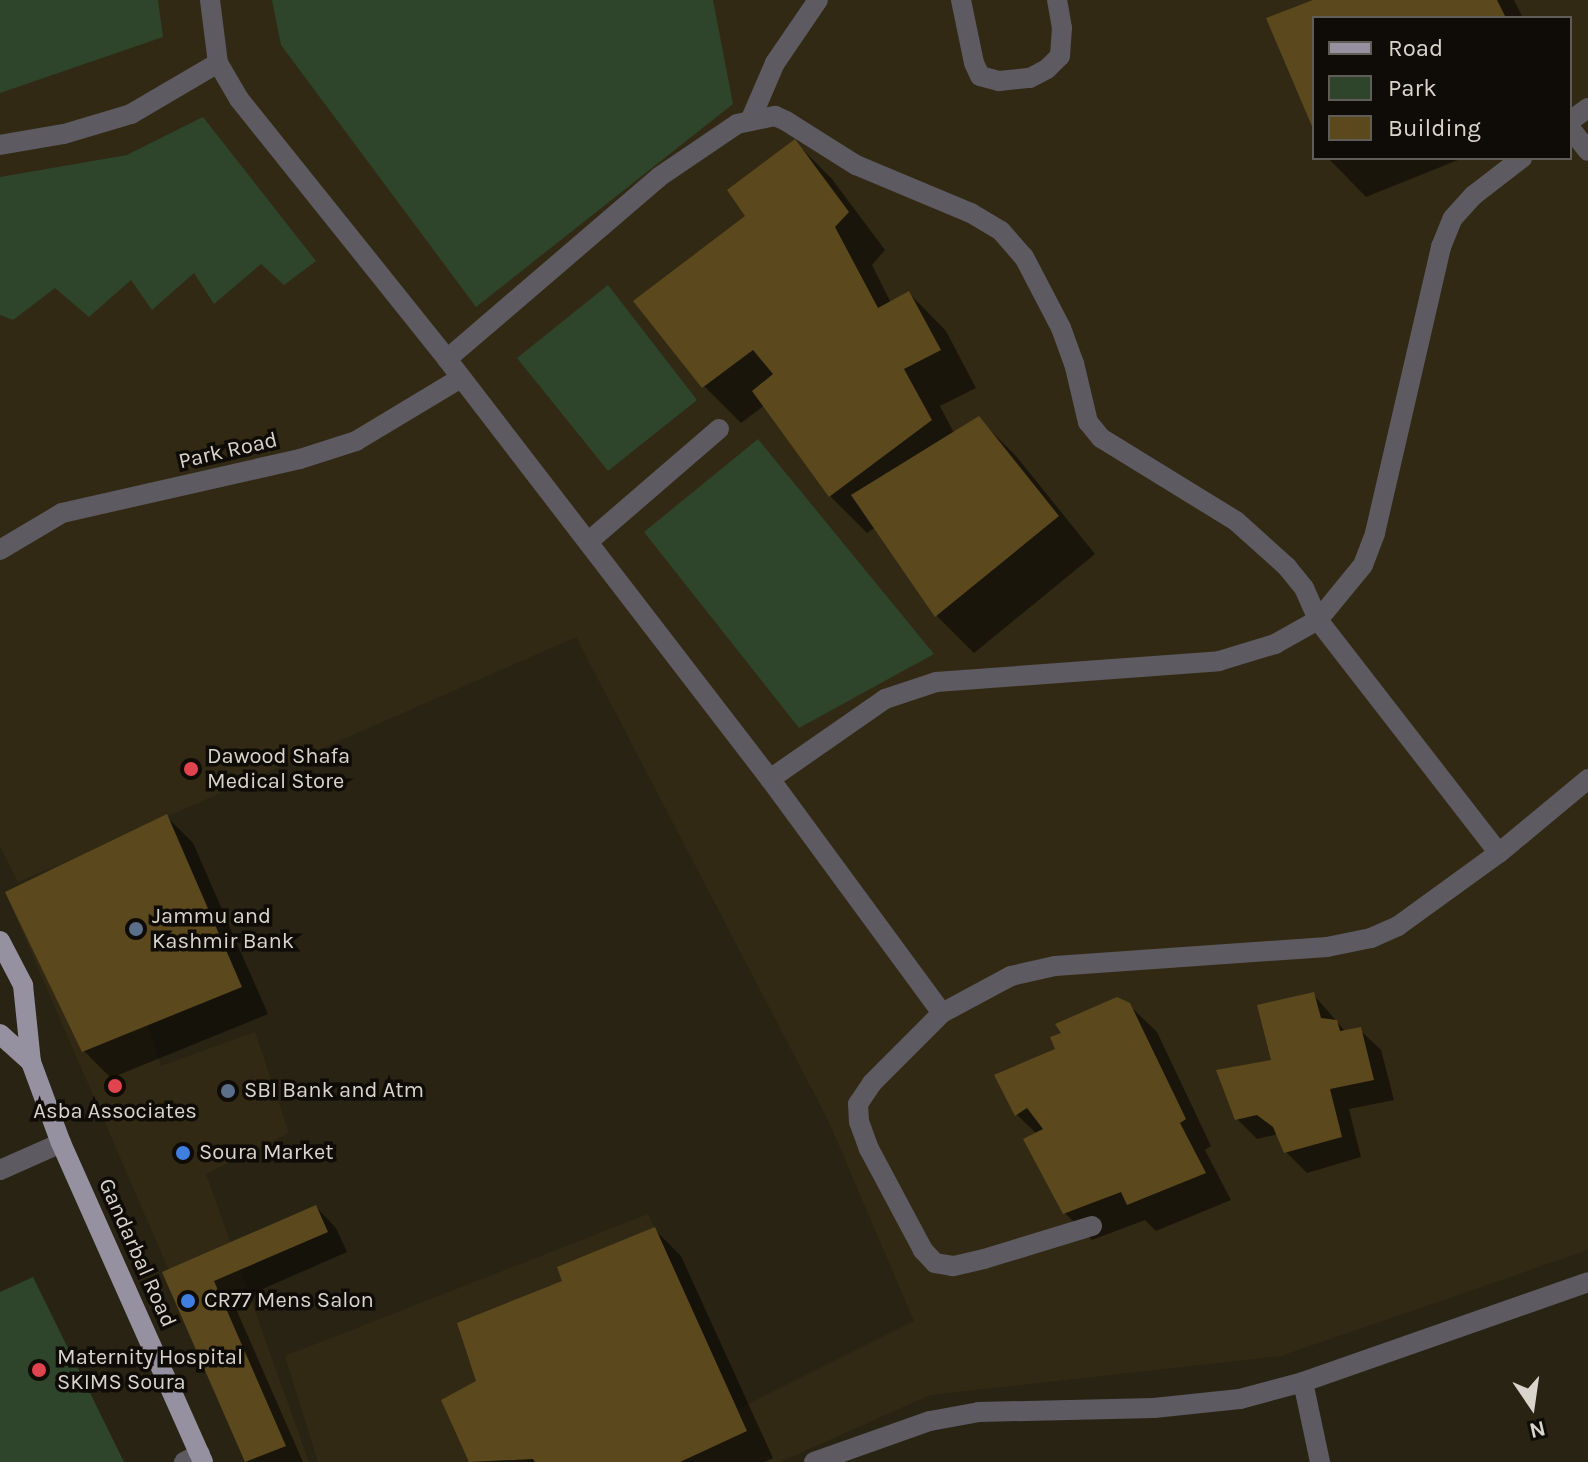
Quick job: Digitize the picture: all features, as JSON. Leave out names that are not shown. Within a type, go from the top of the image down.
[{"type":"main road","name":"Gandarbal Road","points":[[0,941],[23,985],[31,1062],[61,1143],[195,1459]]},
{"type":"main road","name":"Gandarbal Road","points":[[0,1034],[31,1062]]},
{"type":"street","points":[[210,0],[218,63],[239,99],[447,359],[588,542],[770,779],[942,1013]]},
{"type":"street","points":[[750,121],[775,63],[818,0]]},
{"type":"street","points":[[961,0],[974,63],[980,76],[999,81],[1030,78],[1047,69],[1060,56],[1062,28],[1057,0]]},
{"type":"street","points":[[0,145],[64,134],[131,114],[218,63]]},
{"type":"street","points":[[447,359],[659,177],[737,124],[775,116],[786,121],[856,165],[971,213],[1001,231],[1024,257],[1061,328],[1074,363],[1088,422],[1101,438],[1203,499],[1265,545],[1304,588],[1318,620],[1499,853]]},
{"type":"street","points":[[1572,131],[1588,151]]},
{"type":"street","points":[[770,779],[885,699],[936,682],[1219,661],[1275,644],[1318,620],[1363,565],[1375,533],[1441,247],[1453,218],[1474,195],[1519,160]]},
{"type":"street","name":"Park Road","points":[[0,550],[62,513],[300,459],[356,441],[461,378]]},
{"type":"street","points":[[588,542],[719,429]]},
{"type":"street","points":[[1092,1226],[953,1266],[935,1263],[923,1250],[869,1149],[859,1122],[858,1104],[872,1083],[942,1013],[1011,976],[1055,966],[1327,947],[1371,938],[1398,926],[1499,853],[1588,779]]},
{"type":"street","points":[[0,1170],[61,1143]]},
{"type":"street","points":[[814,1462],[930,1421],[979,1412],[1154,1408],[1240,1399],[1303,1382],[1588,1282]]},
{"type":"street","points":[[1303,1382],[1320,1462]]},
{"type":"shaded area","points":[[0,0],[1588,0],[1588,1250],[1281,1356],[930,1395],[780,1462],[318,1462],[285,1356],[648,1214],[738,1409],[914,1321],[829,1122],[576,637],[168,816],[242,987],[148,1025],[161,1066],[255,1032],[289,1133],[206,1174],[309,1462],[252,1462],[5,892],[63,863],[18,882],[0,846]]},
{"type":"green space","points":[[0,0],[158,0],[163,37],[0,93]]},
{"type":"green space","points":[[272,0],[713,0],[733,104],[476,307],[281,45]]},
{"type":"green space","points":[[203,117],[316,261],[284,285],[261,264],[214,304],[194,273],[152,310],[131,280],[89,317],[55,288],[13,320],[0,315],[0,177],[127,155]]},
{"type":"green space","points":[[608,285],[697,400],[608,471],[517,358]]},
{"type":"green space","points":[[758,439],[934,654],[799,728],[644,532]]},
{"type":"green space","name":"Maternity Hospital SKIMS Soura","points":[[33,1277],[124,1462],[0,1462],[0,1292]]},
{"type":"building","points":[[1313,0],[1497,0],[1505,16],[1312,16],[1312,126],[1266,18]]},
{"type":"building","points":[[795,139],[849,212],[835,227],[878,308],[909,291],[941,350],[904,369],[932,420],[829,497],[752,391],[773,374],[753,350],[702,388],[633,301],[745,216],[727,190]]},
{"type":"building","points":[[979,416],[1059,516],[935,617],[851,495]]},
{"type":"building","points":[[167,814],[242,987],[82,1052],[5,892]]},
{"type":"building","points":[[1314,992],[1321,1018],[1337,1020],[1340,1031],[1361,1027],[1374,1080],[1330,1089],[1342,1137],[1284,1153],[1273,1127],[1257,1115],[1235,1120],[1216,1070],[1271,1060],[1257,1005]]},
{"type":"building","points":[[1117,997],[1130,1003],[1186,1119],[1180,1123],[1206,1173],[1127,1205],[1121,1192],[1063,1214],[1023,1139],[1043,1129],[1027,1108],[1015,1116],[994,1075],[1055,1049],[1050,1037],[1061,1033],[1055,1024]]},
{"type":"building","points":[[316,1205],[328,1232],[214,1281],[286,1446],[245,1462],[162,1272]]},
{"type":"building","points":[[655,1227],[747,1431],[680,1462],[535,1462],[533,1459],[469,1462],[441,1400],[476,1381],[457,1323],[562,1281],[557,1267]]},
{"type":"place","name":"Dawood Shafa Medical Store","points":[[191,769]]},
{"type":"place","name":"Jammu and Kashmir Bank","points":[[136,929]]},
{"type":"place","name":"Asba Associates","points":[[115,1086]]},
{"type":"place","name":"SBI Bank and Atm","points":[[228,1091]]},
{"type":"place","name":"Soura Market","points":[[183,1153]]},
{"type":"place","name":"CR77 Mens Salon","points":[[188,1301]]},
{"type":"place","name":"Maternity Hospital SKIMS Soura","points":[[39,1370]]}]
